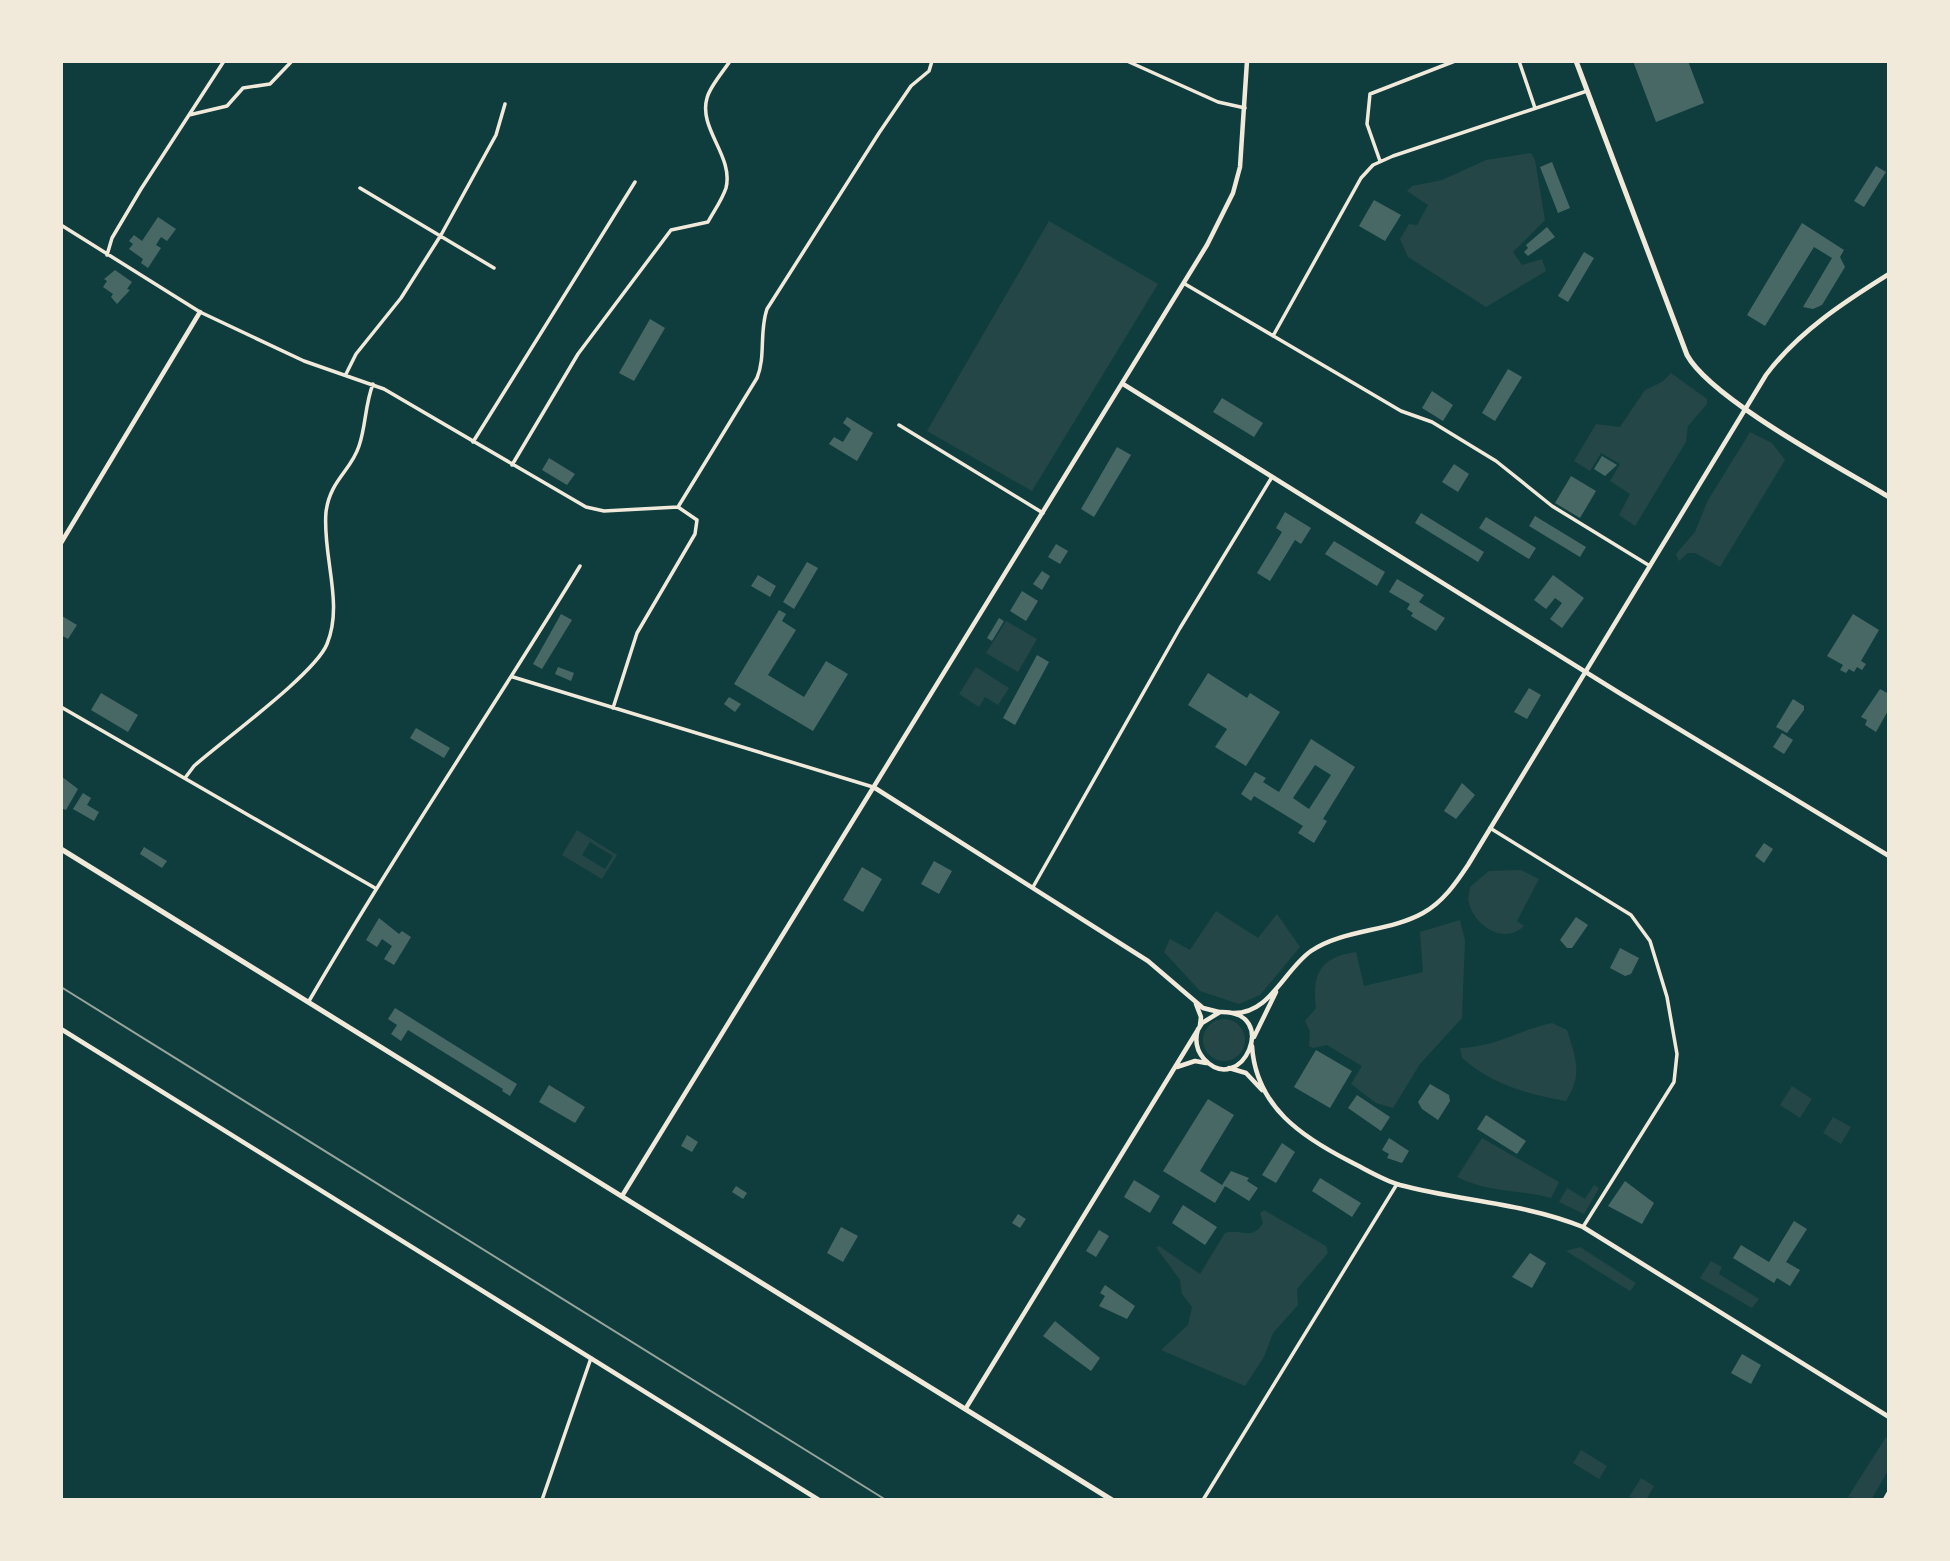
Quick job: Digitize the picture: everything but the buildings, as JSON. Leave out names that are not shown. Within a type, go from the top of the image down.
[{"type":"main road","points":[[622,1196],[1185,284],[1233,193],[1240,167],[1247,61]]},
{"type":"main road","points":[[1576,61],[1687,355],[1704,379],[1889,497]]},
{"type":"main road","points":[[875,788],[1149,961],[1208,1010],[1233,1013],[1254,1009],[1306,955],[1324,944],[1423,913],[1457,881],[1777,361],[1833,311],[1889,274]]},
{"type":"main road","points":[[61,543],[200,312]]},
{"type":"main road","points":[[1123,384],[1586,672],[1889,856]]},
{"type":"main road","points":[[61,849],[1112,1500]]},
{"type":"main road","points":[[1223,1068],[1241,1062],[1280,983]]},
{"type":"main road","points":[[965,1408],[1198,1028],[1202,1017],[1191,998]]},
{"type":"main road","points":[[1212,1065],[1199,1052],[1196,1041],[1198,1028],[1207,1018],[1220,1012]]},
{"type":"main road","points":[[1233,1013],[1248,1024],[1255,1069],[1266,1096]]},
{"type":"main road","points":[[61,1029],[819,1500]]},
{"type":"main road","points":[[1176,1067],[1195,1061],[1246,1073],[1299,1133],[1397,1184],[1538,1212],[1583,1227],[1889,1417]]},
{"type":"main road","points":[[1885,1500],[1889,1493]]},
{"type":"street","points":[[107,255],[111,238],[224,61]]},
{"type":"street","points":[[189,115],[227,106],[243,88],[270,84],[292,61]]},
{"type":"street","points":[[512,465],[578,354],[671,230],[708,222],[721,199],[727,178],[726,166],[705,107],[707,96],[730,61]]},
{"type":"street","points":[[678,508],[757,378],[761,365],[761,328],[767,309],[878,134],[911,86],[929,71],[932,61]]},
{"type":"street","points":[[1128,61],[1217,102],[1245,108]]},
{"type":"street","points":[[1380,161],[1367,124],[1370,94],[1455,61]]},
{"type":"street","points":[[1519,61],[1535,108]]},
{"type":"street","points":[[1273,336],[1367,170],[1380,161],[1587,91]]},
{"type":"street","points":[[346,374],[356,354],[401,298],[441,235],[496,135],[505,104]]},
{"type":"street","points":[[473,442],[635,182]]},
{"type":"street","points":[[360,188],[494,268]]},
{"type":"street","points":[[61,225],[200,312],[304,361],[373,384],[595,510],[678,508],[697,520],[695,534],[640,625],[613,708]]},
{"type":"street","points":[[1185,284],[1401,411],[1432,422],[1506,468],[1552,506],[1650,566]]},
{"type":"street","points":[[185,778],[194,766],[298,678],[327,645],[333,597],[326,543],[327,512],[334,484],[360,445],[373,384]]},
{"type":"street","points":[[899,425],[1043,513]]},
{"type":"street","points":[[1032,887],[1180,628],[1273,475]]},
{"type":"street","points":[[309,1001],[375,888],[513,677],[580,566]]},
{"type":"street","points":[[513,677],[875,788]]},
{"type":"street","points":[[61,707],[375,888]]},
{"type":"street","points":[[1490,828],[1631,915],[1650,941],[1667,997],[1677,1054],[1674,1082],[1583,1227]]},
{"type":"street","points":[[1203,1500],[1397,1184]]},
{"type":"street","points":[[542,1500],[591,1358]]},
{"type":"shaded area","points":[[1531,153],[1535,160],[1545,220],[1513,252],[1522,265],[1542,259],[1546,271],[1486,307],[1408,257],[1400,239],[1409,224],[1417,225],[1428,205],[1407,191],[1412,186],[1442,180],[1486,160]]},
{"type":"shaded area","points":[[1049,221],[1158,284],[1032,491],[927,431]]},
{"type":"shaded area","points":[[1671,373],[1707,399],[1707,404],[1688,426],[1686,442],[1635,526],[1619,515],[1630,494],[1610,481],[1620,464],[1601,453],[1590,471],[1574,461],[1596,424],[1620,427],[1645,390],[1662,382]]},
{"type":"shaded area","points":[[1750,432],[1772,443],[1785,460],[1720,567],[1695,553],[1688,553],[1679,561],[1676,554],[1695,532],[1707,502]]},
{"type":"shaded area","points":[[1006,621],[1037,639],[1018,672],[986,653]]},
{"type":"shaded area","points":[[976,667],[1009,688],[998,705],[985,697],[979,707],[959,694]]},
{"type":"shaded area","points":[[577,830],[617,855],[602,879],[562,855]],"holes":[[[590,842],[613,856],[605,869],[582,855]]]},
{"type":"shaded area","points":[[1521,870],[1539,879],[1517,921],[1524,926],[1508,934],[1492,931],[1472,912],[1468,901],[1470,887],[1489,871]]},
{"type":"shaded area","points":[[1216,911],[1258,938],[1277,914],[1300,947],[1260,995],[1239,1004],[1200,991],[1164,952],[1170,939],[1190,950]]},
{"type":"shaded area","points":[[1460,920],[1465,940],[1462,1018],[1420,1064],[1393,1108],[1376,1103],[1351,1084],[1362,1066],[1327,1045],[1313,1048],[1309,1046],[1310,1031],[1305,1021],[1316,1008],[1317,977],[1326,963],[1343,954],[1356,952],[1364,986],[1423,972],[1420,932]]},
{"type":"shaded area","points":[[1224,1019],[1239,1025],[1245,1040],[1239,1055],[1224,1061],[1209,1055],[1203,1040],[1209,1025]]},
{"type":"shaded area","points":[[1552,1023],[1567,1030],[1575,1058],[1575,1083],[1566,1101],[1498,1082],[1462,1058],[1460,1048],[1485,1044]]},
{"type":"shaded area","points":[[1792,1086],[1812,1099],[1800,1118],[1780,1105]]},
{"type":"shaded area","points":[[1833,1117],[1851,1127],[1841,1144],[1823,1133]]},
{"type":"shaded area","points":[[1482,1138],[1559,1182],[1551,1198],[1481,1186],[1457,1177]]},
{"type":"shaded area","points":[[1594,1185],[1599,1188],[1584,1214],[1559,1202],[1567,1188],[1585,1199]]},
{"type":"shaded area","points":[[1264,1210],[1326,1246],[1328,1253],[1297,1289],[1298,1305],[1273,1333],[1264,1357],[1245,1386],[1161,1350],[1188,1325],[1192,1307],[1182,1294],[1180,1280],[1156,1247],[1159,1246],[1200,1274],[1225,1233],[1254,1232],[1263,1223],[1260,1213]]},
{"type":"shaded area","points":[[1580,1247],[1636,1283],[1630,1291],[1566,1251]]},
{"type":"shaded area","points":[[1711,1261],[1722,1267],[1719,1274],[1759,1299],[1752,1308],[1700,1278]]},
{"type":"shaded area","points":[[1886,1437],[1889,1439],[1889,1469],[1871,1500],[1848,1497]]},
{"type":"shaded area","points":[[1581,1450],[1607,1466],[1599,1479],[1573,1463]]},
{"type":"shaded area","points":[[1641,1478],[1654,1486],[1646,1500],[1629,1497]]},
{"type":"railway","points":[[61,987],[886,1500]]}]
